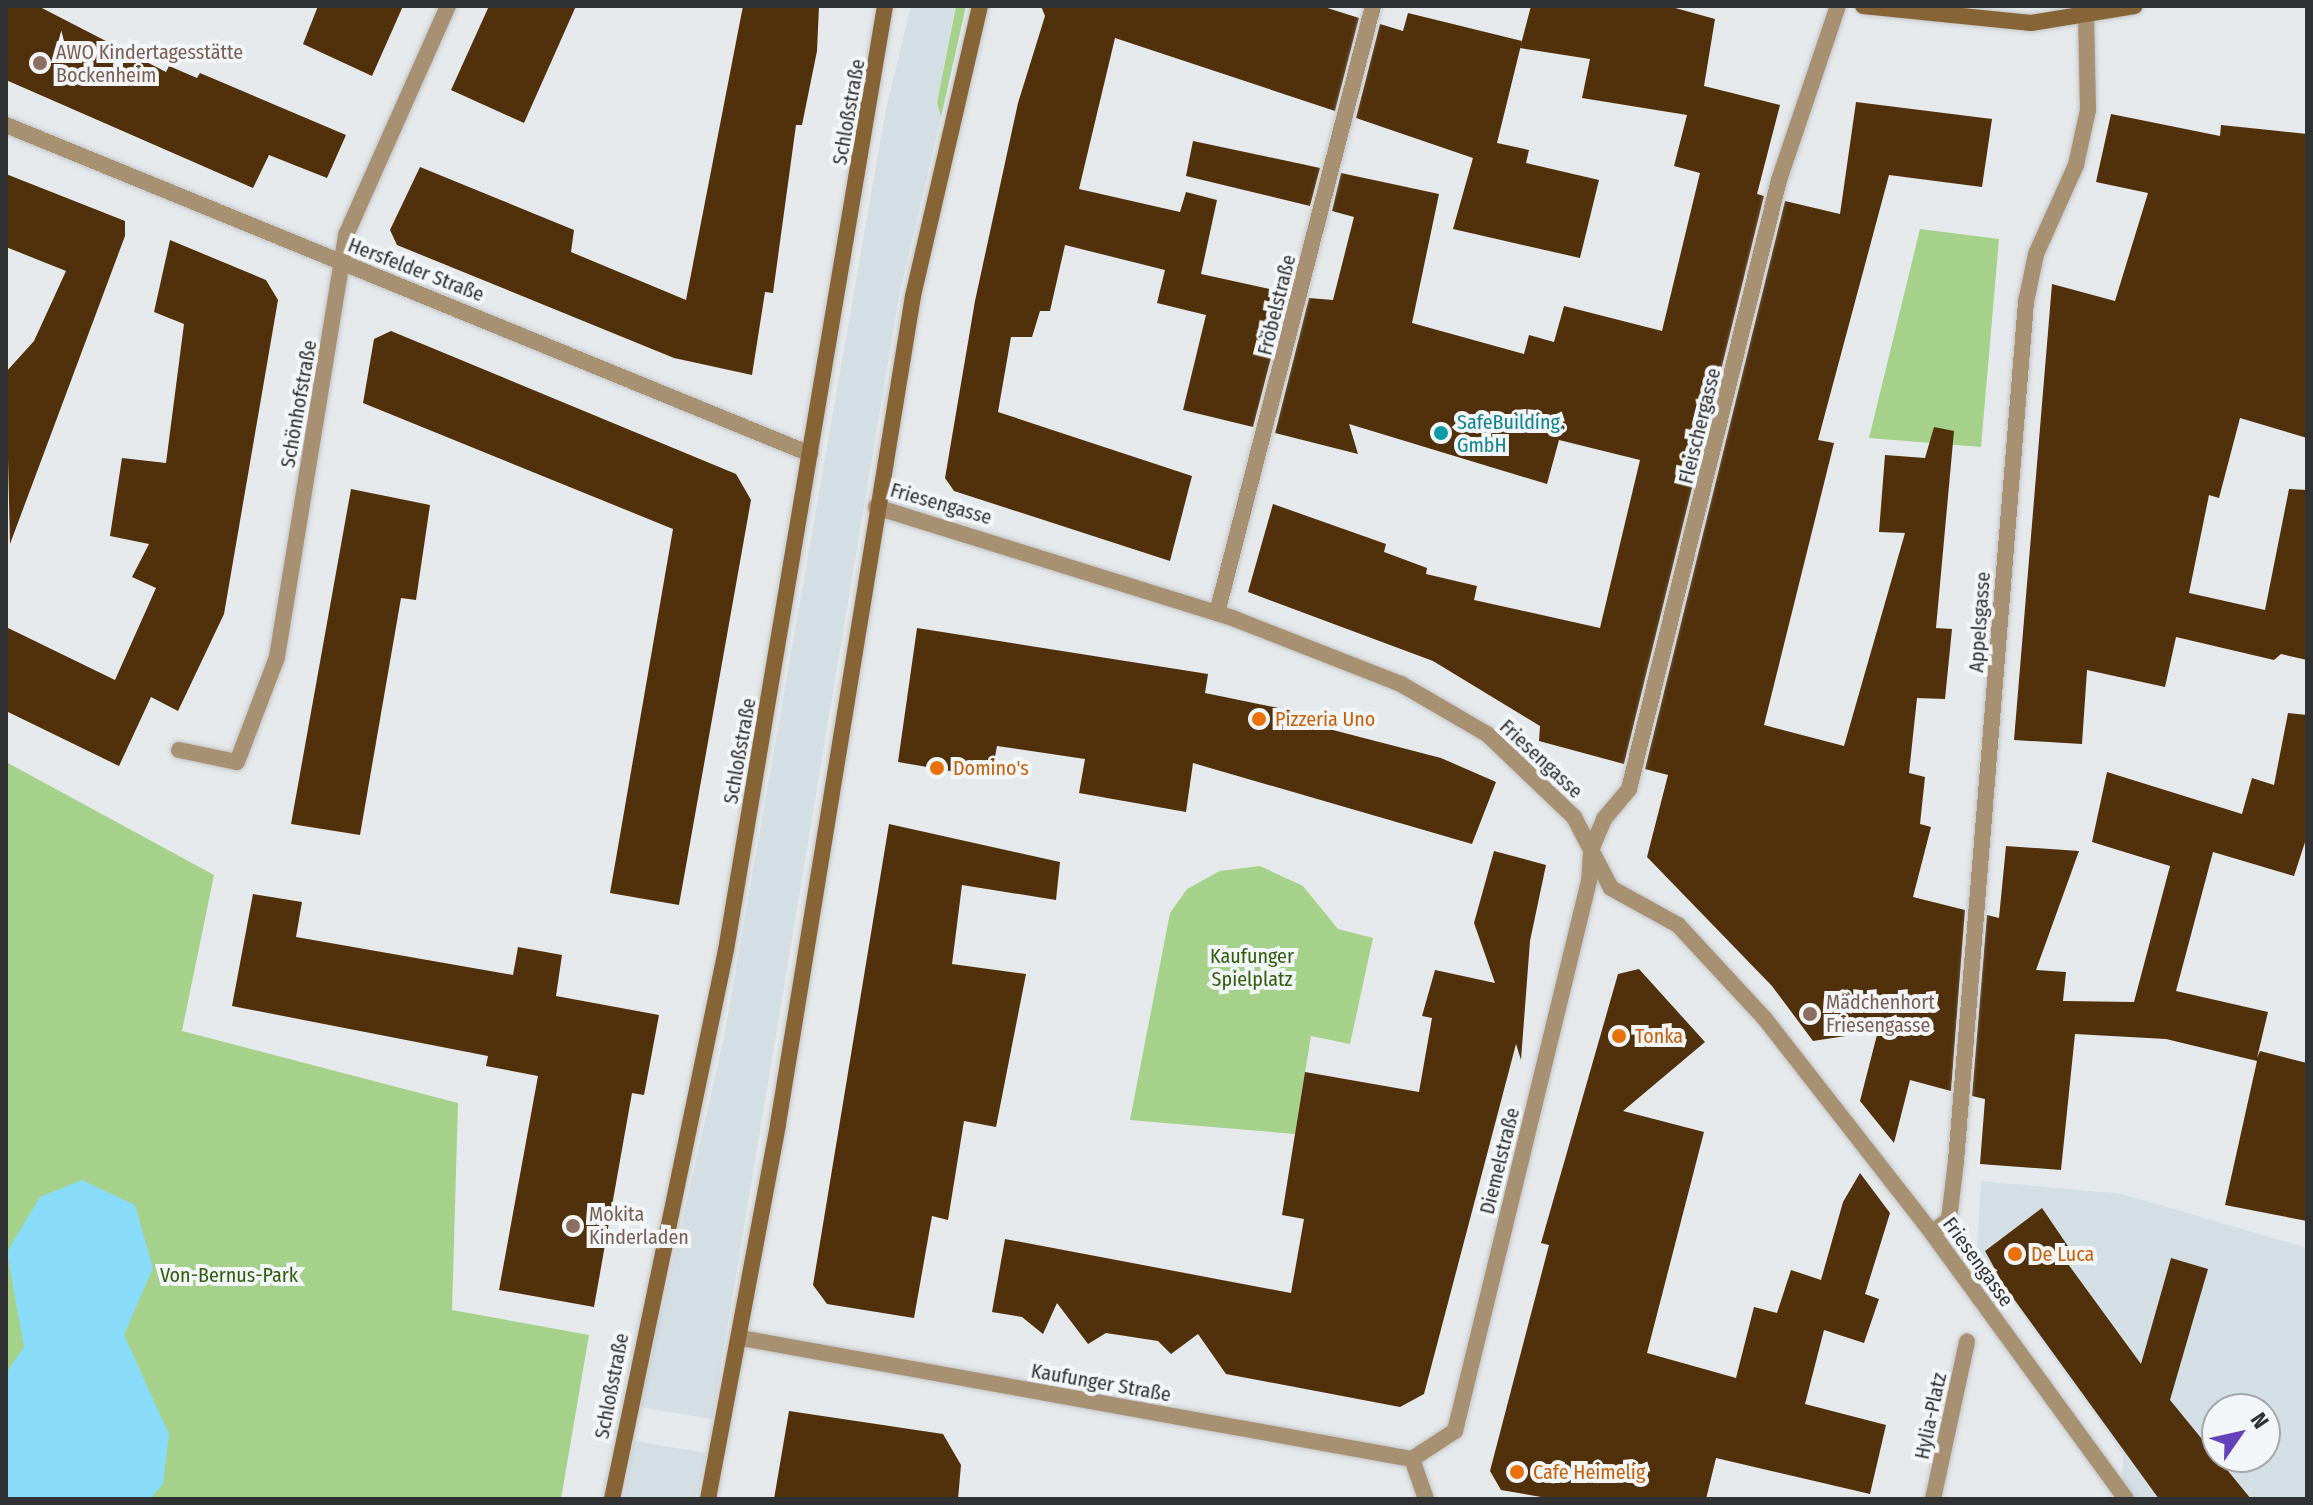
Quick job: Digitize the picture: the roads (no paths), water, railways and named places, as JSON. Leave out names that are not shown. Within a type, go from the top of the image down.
[{"type":"street","name":"Schönhofstraße","points":[[179,750],[237,762],[277,657],[346,235],[448,6]]},
{"type":"street","name":"Schloßstraße","points":[[612,1499],[726,950],[885,6]]},
{"type":"street","points":[[708,1499],[741,1338],[913,296],[980,6]]},
{"type":"street","name":"Fröbelstraße","points":[[1217,613],[1373,6]]},
{"type":"street","name":"Fleischergasse","points":[[1591,850],[1604,819],[1629,789],[1779,180],[1838,6]]},
{"type":"street","points":[[1863,6],[2010,23],[2135,6]]},
{"type":"street","name":"Appelsgasse","points":[[1932,1233],[1949,1219],[1955,1177],[2026,302],[2036,254],[2076,165],[2088,110],[2086,15]]},
{"type":"street","name":"Hersfelder Straße","points":[[6,125],[810,454]]},
{"type":"street","name":"Friesengasse","points":[[876,507],[1217,613],[1401,684],[1487,734],[1574,817],[1611,888],[1678,925],[1765,1019],[1932,1233],[2126,1499]]},
{"type":"street","name":"Diemelstraße","points":[[1412,1459],[1455,1431],[1589,881],[1591,850]]},
{"type":"street","name":"Kaufunger Straße","points":[[741,1338],[1412,1459]]},
{"type":"street","name":"Hylia-Platz","points":[[1933,1499],[1967,1342]]},
{"type":"street","points":[[1412,1459],[1426,1499]]},
{"type":"water","points":[[82,1180],[135,1205],[153,1268],[124,1335],[169,1434],[163,1484],[150,1499],[6,1499],[6,1373],[24,1347],[7,1252],[40,1197]]},
{"type":"place","name":"AWO Kindertagesstätte Bockenheim","points":[[40,63]]},
{"type":"place","name":"SafeBuilding. GmbH","points":[[1441,433]]},
{"type":"place","name":"Pizzeria Uno","points":[[1259,719]]},
{"type":"place","name":"Domino's","points":[[937,768]]},
{"type":"place","name":"Mädchenhort Friesengasse","points":[[1810,1014]]},
{"type":"place","name":"Tonka","points":[[1619,1036]]},
{"type":"place","name":"Mokita Kinderladen","points":[[573,1226]]},
{"type":"place","name":"De Luca","points":[[2015,1254]]},
{"type":"place","name":"Cafe Heimelig","points":[[1517,1472]]},
{"type":"park label","name":"Kaufunger Spielplatz","points":[[1252,968]]},
{"type":"park label","name":"Von-Bernus-Park","points":[[229,1275]]}]
